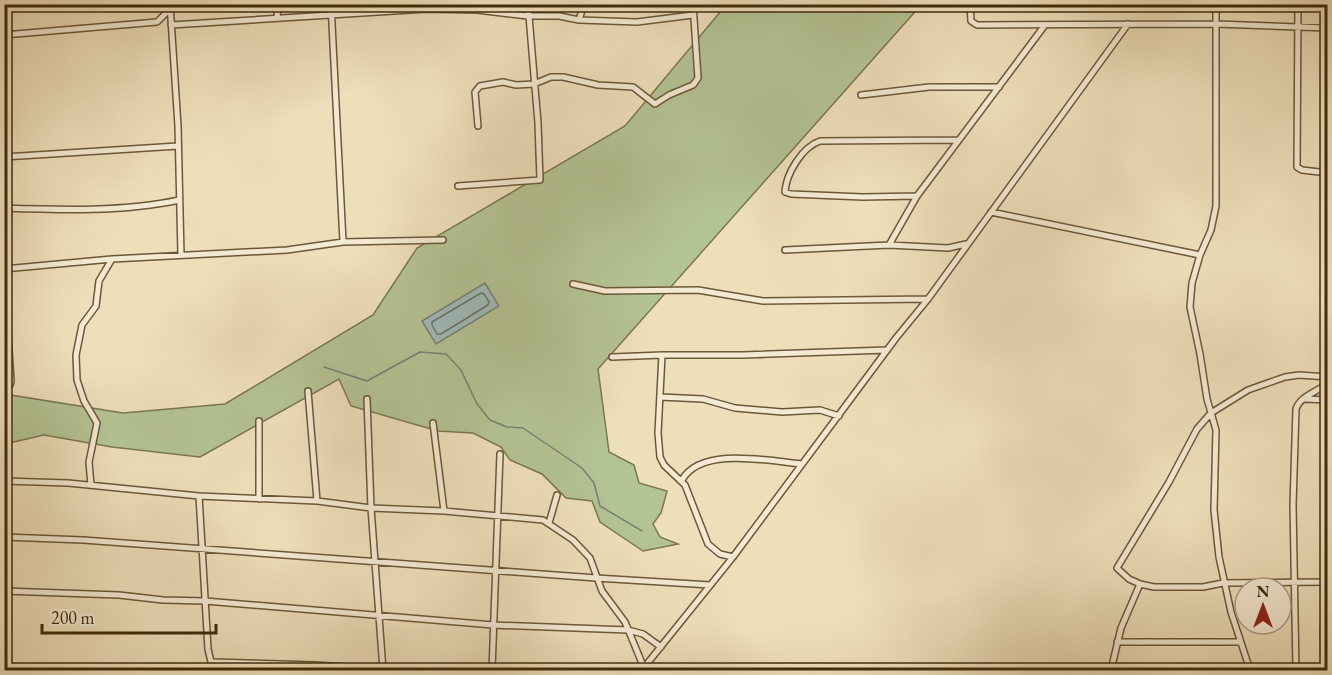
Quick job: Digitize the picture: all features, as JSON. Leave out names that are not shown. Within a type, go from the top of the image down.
[{"type":"street","points":[[277,18],[278,4]]},
{"type":"street","points":[[331,4],[343,242]]},
{"type":"street","points":[[458,186],[540,180],[538,123],[528,4]]},
{"type":"street","points":[[579,20],[584,4]]},
{"type":"street","points":[[478,126],[475,92],[480,86],[502,82],[516,85],[534,84],[551,77],[563,77],[598,85],[633,87],[655,104],[693,85],[698,78],[693,4]]},
{"type":"street","points":[[969,4],[971,21],[977,25],[1217,24],[1328,28]]},
{"type":"street","points":[[1216,4],[1216,206],[1211,230],[1200,255],[1192,283],[1190,307],[1215,430],[1215,533],[1223,583],[1250,670]]},
{"type":"street","points":[[1298,4],[1298,167],[1302,170],[1328,173]]},
{"type":"street","points":[[170,7],[178,146],[180,255]]},
{"type":"street","points":[[4,35],[157,22],[170,7]]},
{"type":"street","points":[[171,26],[426,9],[477,10],[528,16],[559,16],[579,20],[637,22],[693,15]]},
{"type":"street","points":[[4,481],[91,485],[199,496],[316,501],[371,508],[497,516],[549,522],[573,540],[590,558],[605,597],[622,616],[643,669],[733,557],[887,350],[928,299],[1128,24]]},
{"type":"street","points":[[890,245],[917,196],[1046,25]]},
{"type":"street","points":[[861,95],[929,87],[999,87]]},
{"type":"street","points":[[917,196],[791,195],[785,192],[787,179],[798,160],[813,143],[820,141],[958,140]]},
{"type":"street","points":[[4,157],[178,146]]},
{"type":"street","points":[[4,208],[59,210],[158,205],[179,200]]},
{"type":"street","points":[[992,212],[1200,255]]},
{"type":"street","points":[[4,386],[10,385],[11,382],[4,269],[112,259],[228,255],[343,242],[443,240]]},
{"type":"street","points":[[785,250],[890,245],[927,248],[966,244]]},
{"type":"street","points":[[91,485],[89,462],[97,423],[84,401],[77,380],[76,355],[82,325],[96,306],[99,281],[112,259]]},
{"type":"street","points":[[573,284],[605,291],[699,290],[763,301],[928,299]]},
{"type":"street","points":[[612,357],[887,350]]},
{"type":"street","points":[[662,355],[658,433],[660,457],[664,465],[682,480],[691,496],[708,543],[720,554],[733,557]]},
{"type":"street","points":[[1328,377],[1299,375],[1285,377],[1248,390],[1211,412],[1194,434],[1169,482],[1117,568],[1129,579],[1154,587],[1203,587],[1223,583],[1328,582]]},
{"type":"street","points":[[1296,670],[1294,474],[1296,409],[1301,399],[1328,383]]},
{"type":"street","points":[[308,391],[316,501]]},
{"type":"street","points":[[660,396],[704,399],[751,410],[782,412],[820,410],[839,416]]},
{"type":"street","points":[[367,399],[371,508],[383,670]]},
{"type":"street","points":[[1301,399],[1328,400]]},
{"type":"street","points":[[259,421],[260,499]]},
{"type":"street","points":[[434,423],[444,512]]},
{"type":"street","points":[[492,670],[500,454]]},
{"type":"street","points":[[682,480],[693,468],[719,459],[801,464]]},
{"type":"street","points":[[549,522],[557,495]]},
{"type":"street","points":[[199,496],[208,650],[213,662],[213,670]]},
{"type":"street","points":[[4,537],[83,540],[710,585]]},
{"type":"street","points":[[1111,670],[1125,615],[1140,584]]},
{"type":"street","points":[[4,591],[119,595],[493,625],[628,630],[643,634],[661,647]]},
{"type":"street","points":[[1117,642],[1240,642]]},
{"type":"street","points":[[213,662],[397,670]]},
{"type":"green space","points":[[726,5],[921,5],[598,369],[609,452],[634,465],[639,483],[667,491],[661,513],[653,524],[660,537],[678,544],[643,551],[600,522],[592,501],[566,498],[542,474],[510,460],[501,447],[473,433],[438,431],[351,406],[339,379],[200,457],[112,447],[44,435],[5,444],[4,394],[123,413],[225,404],[373,315],[417,248],[625,126]]},
{"type":"green space","points":[[1327,617],[1327,670],[1321,670],[1320,627]]},
{"type":"water","points":[[485,283],[499,306],[436,344],[422,321]]},
{"type":"waterway","points":[[324,367],[367,381],[420,352],[446,354],[461,370],[477,404],[490,420],[507,427],[523,428],[582,468],[594,483],[600,506],[642,531]]}]
